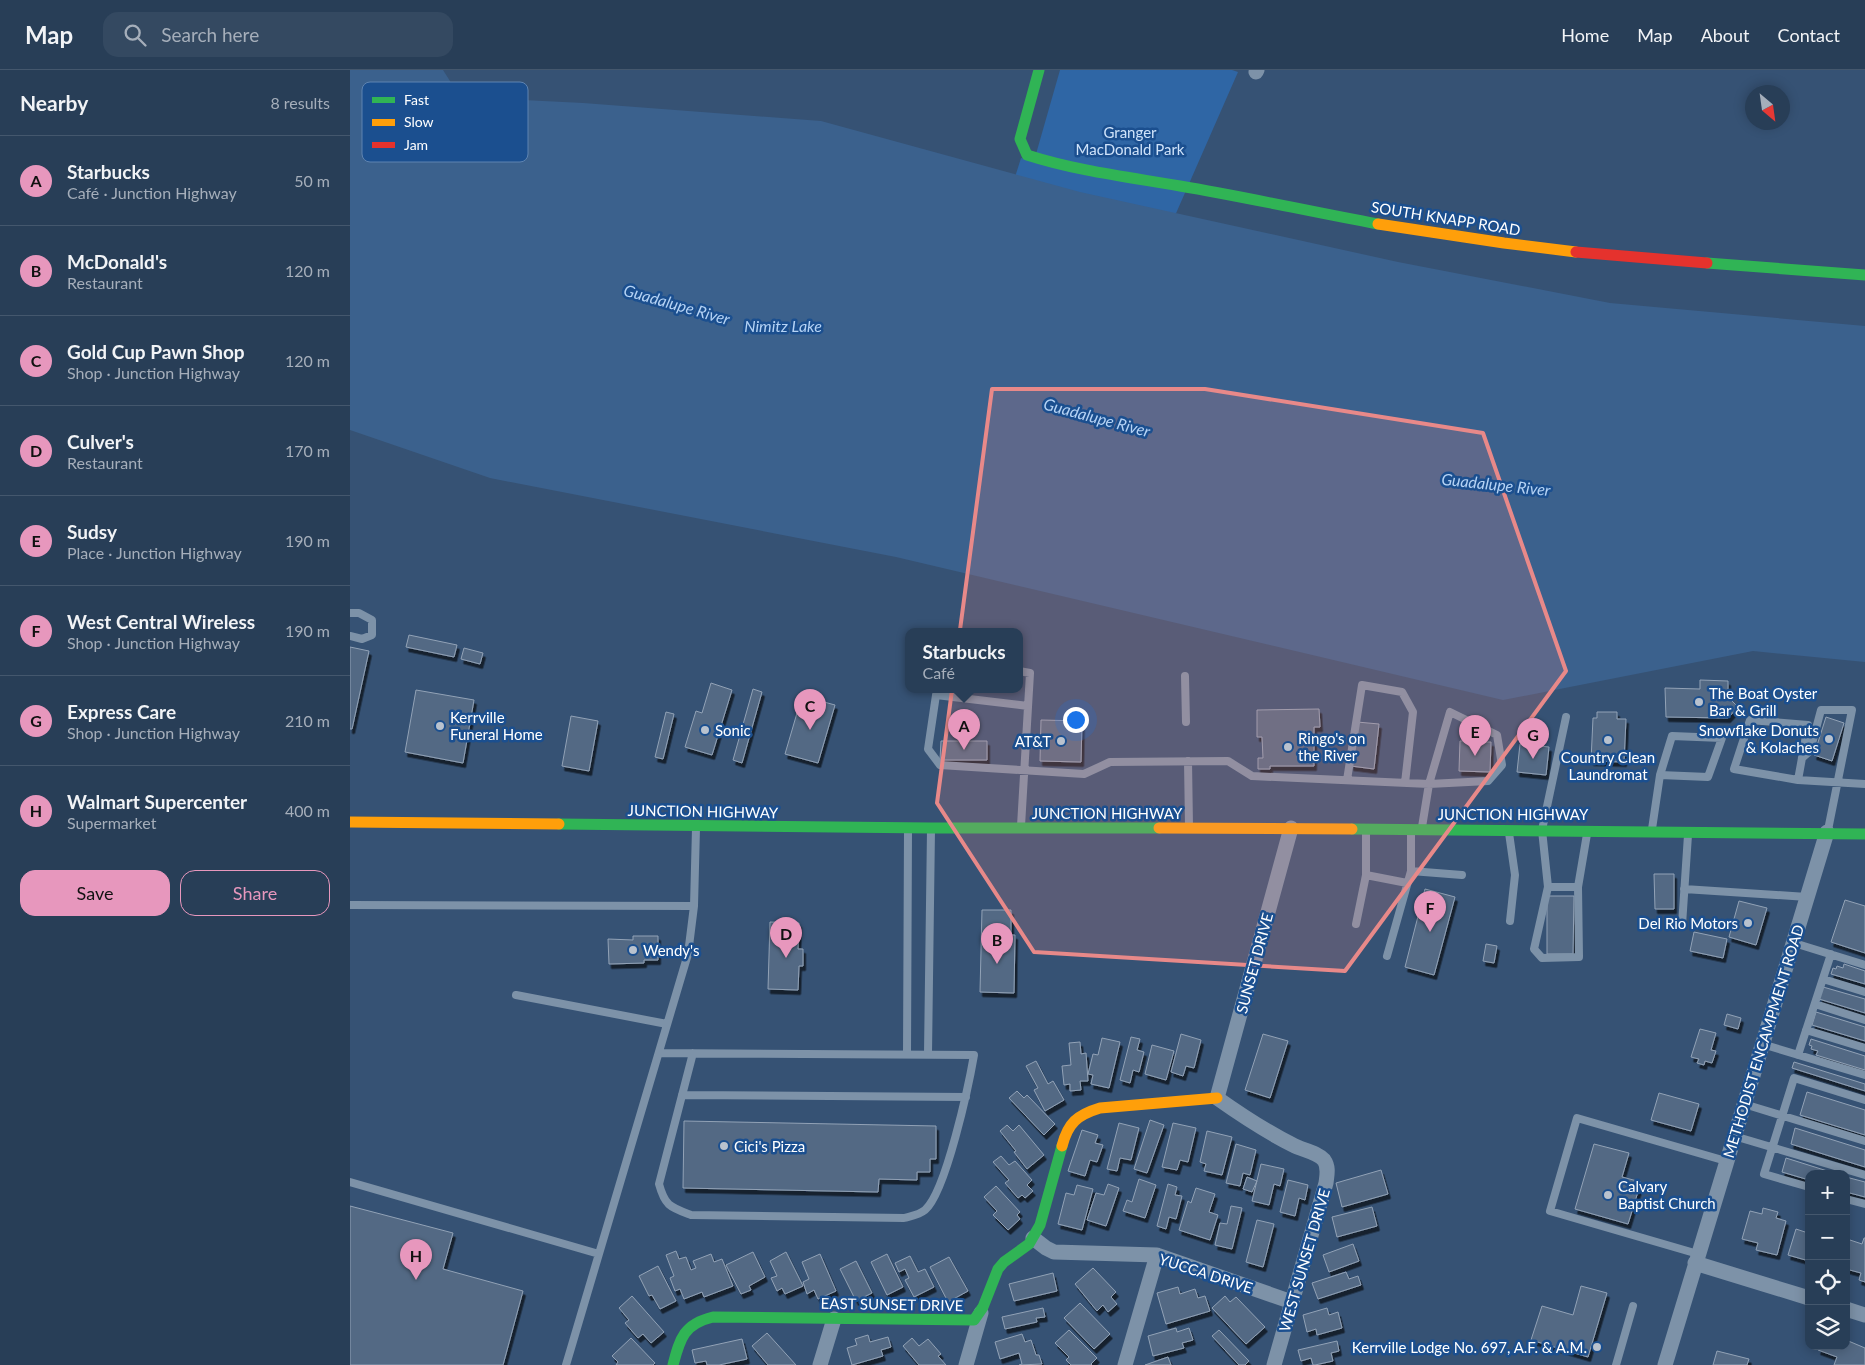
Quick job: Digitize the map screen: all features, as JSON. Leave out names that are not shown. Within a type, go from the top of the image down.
[{"type":"street","name":"SOUTH KNAPP ROAD","points":[[1039,70],[1020,139],[1027,155],[1063,166],[1102,174],[1178,185],[1390,226],[1533,247],[1624,257],[1865,275]]},
{"type":"street","name":"JUNCTION HIGHWAY","points":[[350,822],[908,828],[1652,830],[1865,834]]},
{"type":"street","name":"SUNSET DRIVE","points":[[1217,1098],[1290,828]]},
{"type":"street","name":"METHODIST ENCAMPMENT ROAD","points":[[1665,1365],[1827,832]]},
{"type":"street","name":"EAST SUNSET DRIVE","points":[[673,1365],[681,1338],[686,1330],[693,1323],[713,1317],[974,1320],[983,1306],[998,1269],[1004,1262],[1029,1244],[1040,1225],[1064,1134],[1078,1116],[1100,1108],[1217,1098]]},
{"type":"street","name":"WEST SUNSET DRIVE","points":[[1217,1098],[1274,1135],[1321,1157],[1326,1162],[1328,1170],[1326,1183],[1274,1365]]},
{"type":"street","name":"YUCCA DRIVE","points":[[1033,1238],[1054,1252],[1157,1255],[1292,1302]]},
{"type":"street","points":[[1125,1365],[1157,1255]]},
{"type":"street","points":[[1696,1258],[1805,1297]]},
{"type":"street","points":[[966,1365],[983,1306]]},
{"type":"street","points":[[1850,1310],[1865,1315]]},
{"type":"street","points":[[820,1365],[834,1318]]},
{"type":"lane","points":[[350,613],[359,613],[372,620],[372,635],[362,639],[350,636]]},
{"type":"lane","points":[[1021,828],[1030,673],[1023,672]]},
{"type":"lane","points":[[1185,676],[1186,722]]},
{"type":"lane","points":[[1347,780],[1362,685],[1402,692],[1413,712],[1404,782]]},
{"type":"lane","points":[[937,693],[928,749],[940,765],[1084,774],[1110,762],[1228,761],[1252,776],[1429,784],[1488,781],[1502,765],[1497,735],[1450,712],[1429,784],[1416,829],[1411,871],[1387,956]]},
{"type":"lane","points":[[944,693],[1028,706]]},
{"type":"lane","points":[[1802,758],[1810,751],[1820,710],[1852,710],[1827,832]]},
{"type":"lane","points":[[1566,717],[1542,830],[1548,887],[1534,949],[1542,958],[1579,957],[1578,887],[1588,830]]},
{"type":"lane","points":[[1798,780],[1808,725],[1750,720],[1734,769],[1798,780],[1837,784],[1865,784]]},
{"type":"lane","points":[[1652,830],[1660,775],[1672,736],[1722,738],[1708,777],[1660,775]]},
{"type":"lane","points":[[1188,761],[1190,828]]},
{"type":"lane","points":[[566,1365],[688,954],[694,906],[696,826]]},
{"type":"lane","points":[[907,1054],[908,828]]},
{"type":"lane","points":[[928,1054],[931,828]]},
{"type":"lane","points":[[1356,924],[1366,875],[1366,828]]},
{"type":"lane","points":[[1508,829],[1515,875],[1510,921]]},
{"type":"lane","points":[[1682,925],[1688,831]]},
{"type":"lane","points":[[1411,871],[1462,875]]},
{"type":"lane","points":[[1366,875],[1408,883]]},
{"type":"lane","points":[[1548,887],[1578,887]]},
{"type":"lane","points":[[1684,889],[1807,896]]},
{"type":"lane","points":[[350,905],[694,906]]},
{"type":"lane","points":[[1794,943],[1865,965]]},
{"type":"lane","points":[[1798,1055],[1831,954]]},
{"type":"lane","points":[[1823,979],[1865,992]]},
{"type":"lane","points":[[516,996],[667,1024]]},
{"type":"lane","points":[[1814,1004],[1865,1020]]},
{"type":"lane","points":[[1806,1030],[1865,1048]]},
{"type":"lane","points":[[1762,1044],[1865,1075]]},
{"type":"lane","points":[[659,1053],[693,1053],[928,1054],[974,1055],[966,1097],[949,1156],[933,1200],[926,1210],[904,1218],[691,1215],[675,1209],[664,1200],[659,1184],[693,1053]]},
{"type":"lane","points":[[1805,1186],[1764,1174],[1794,1078],[1865,1100]]},
{"type":"lane","points":[[682,1095],[966,1097]]},
{"type":"lane","points":[[1744,1104],[1865,1141]]},
{"type":"lane","points":[[1696,1258],[1550,1211],[1577,1118],[1726,1161]]},
{"type":"lane","points":[[1734,1136],[1865,1176]]},
{"type":"lane","points":[[350,1182],[599,1254]]},
{"type":"lane","points":[[1850,1199],[1865,1204]]},
{"type":"lane","points":[[1616,1365],[1633,1306]]},
{"type":"highlighted area","points":[[992,389],[1205,389],[1483,433],[1566,671],[1345,971],[1034,952],[937,803]]},
{"type":"green space","name":"Granger MacDonald Park","points":[[1060,70],[1232,70],[1238,72],[1170,227],[1011,190],[1021,158],[1034,161]]},
{"type":"water","name":"Nimitz Lake","points":[[350,70],[443,70],[451,82],[362,82],[362,162],[528,162],[528,100],[821,121],[1080,192],[1398,262],[1610,303],[1865,326],[1865,662],[1753,651],[1503,700],[896,557],[490,478],[350,430]]},
{"type":"building","points":[[409,635],[457,645],[454,657],[406,647]]},
{"type":"building","points":[[350,647],[369,651],[352,729],[350,729]]},
{"type":"building","points":[[464,648],[483,653],[480,664],[461,659]]},
{"type":"building","name":"The Boat Oyster Bar & Grill","points":[[1700,680],[1728,681],[1728,697],[1738,707],[1728,718],[1666,717],[1665,688],[1700,689]]},
{"type":"building","name":"Sonic","points":[[711,683],[732,690],[712,755],[685,747],[696,711],[702,713]]},
{"type":"building","points":[[753,689],[762,692],[742,763],[733,760]]},
{"type":"building","name":"Kerrville Funeral Home","points":[[416,690],[474,700],[463,763],[405,752]]},
{"type":"building","points":[[802,696],[835,705],[818,763],[785,754]]},
{"type":"building","name":"Ringo's on the River","points":[[1319,709],[1320,727],[1314,727],[1314,766],[1270,766],[1270,769],[1258,769],[1258,758],[1263,758],[1262,737],[1257,737],[1257,710]]},
{"type":"building","points":[[666,712],[674,714],[663,759],[655,757]]},
{"type":"building","name":"Country Clean Laundromat","points":[[1597,712],[1617,712],[1617,719],[1626,719],[1624,762],[1591,761],[1593,718],[1597,718]]},
{"type":"building","points":[[571,716],[598,721],[589,771],[562,766]]},
{"type":"building","name":"Snowflake Donuts & Kolaches","points":[[1826,717],[1844,723],[1832,761],[1814,755]]},
{"type":"building","name":"AT&T","points":[[1041,720],[1082,721],[1081,762],[1040,761]]},
{"type":"building","points":[[1357,722],[1379,724],[1374,769],[1351,766]]},
{"type":"building","points":[[1470,733],[1481,733],[1481,742],[1491,742],[1490,772],[1459,771],[1460,741],[1470,741]]},
{"type":"building","points":[[941,741],[987,741],[987,760],[940,760]]},
{"type":"building","points":[[1520,744],[1549,747],[1546,775],[1517,772]]},
{"type":"building","points":[[1654,874],[1674,874],[1674,909],[1655,909]]},
{"type":"building","points":[[1425,889],[1455,897],[1434,975],[1405,967]]},
{"type":"building","points":[[1547,896],[1574,896],[1573,954],[1547,954]]},
{"type":"building","points":[[1845,900],[1865,906],[1865,953],[1831,942]]},
{"type":"building","name":"Del Rio Motors","points":[[1739,901],[1767,908],[1756,945],[1729,937]]},
{"type":"building","points":[[982,910],[1011,910],[1011,935],[1015,935],[1014,993],[980,992]]},
{"type":"building","points":[[770,922],[799,923],[798,949],[803,949],[803,966],[799,966],[798,990],[768,989]]},
{"type":"building","points":[[1694,932],[1727,939],[1723,958],[1690,951]]},
{"type":"building","name":"Wendy's","points":[[633,936],[658,936],[658,960],[644,960],[644,963],[609,964],[608,939],[633,940]]},
{"type":"building","points":[[1486,944],[1497,946],[1494,963],[1483,961]]},
{"type":"building","points":[[1844,964],[1865,971],[1865,984],[1831,974],[1833,968],[1836,969],[1837,966],[1843,968]]},
{"type":"building","points":[[1823,987],[1865,999],[1865,1013],[1819,999]]},
{"type":"building","points":[[1816,1012],[1865,1027],[1865,1041],[1812,1025]]},
{"type":"building","points":[[1727,1014],[1741,1018],[1738,1029],[1724,1025]]},
{"type":"building","points":[[1700,1029],[1716,1033],[1711,1050],[1716,1051],[1712,1063],[1705,1061],[1704,1065],[1697,1063],[1699,1059],[1691,1057]]},
{"type":"building","points":[[1181,1034],[1201,1040],[1194,1068],[1186,1066],[1183,1076],[1171,1072]]},
{"type":"building","points":[[1263,1034],[1288,1041],[1270,1098],[1245,1090]]},
{"type":"building","points":[[1131,1037],[1140,1039],[1137,1050],[1144,1052],[1139,1072],[1133,1070],[1130,1083],[1120,1080]]},
{"type":"building","points":[[1102,1038],[1120,1042],[1109,1088],[1091,1084],[1093,1075],[1088,1074],[1093,1054],[1098,1055]]},
{"type":"building","points":[[1811,1039],[1865,1056],[1865,1070],[1816,1055],[1818,1051],[1811,1049],[1812,1046],[1809,1045]]},
{"type":"building","points":[[1080,1042],[1081,1054],[1086,1053],[1088,1081],[1080,1081],[1081,1090],[1070,1091],[1070,1084],[1064,1085],[1062,1066],[1071,1065],[1069,1043]]},
{"type":"building","points":[[1152,1045],[1174,1051],[1166,1080],[1145,1074]]},
{"type":"building","points":[[1036,1061],[1048,1084],[1053,1081],[1064,1100],[1045,1111],[1034,1090],[1038,1088],[1026,1066]]},
{"type":"building","points":[[1794,1062],[1865,1084],[1865,1091],[1792,1068]]},
{"type":"building","points":[[1017,1091],[1024,1098],[1027,1095],[1055,1124],[1044,1135],[1009,1098]]},
{"type":"building","points":[[1807,1092],[1865,1110],[1865,1135],[1800,1115]]},
{"type":"building","points":[[1659,1093],[1699,1104],[1691,1131],[1651,1120]]},
{"type":"building","points":[[1150,1120],[1164,1125],[1147,1173],[1134,1169]]},
{"type":"building","points":[[684,1121],[936,1126],[936,1159],[930,1159],[930,1172],[917,1172],[917,1180],[879,1179],[878,1192],[683,1188]]},
{"type":"building","points":[[1119,1123],[1139,1128],[1131,1160],[1120,1158],[1117,1171],[1107,1169]]},
{"type":"building","points":[[1173,1123],[1196,1128],[1188,1162],[1180,1160],[1177,1170],[1162,1167]]},
{"type":"building","points":[[1007,1125],[1013,1131],[1019,1125],[1044,1155],[1027,1169],[1000,1131]]},
{"type":"building","points":[[1795,1128],[1865,1150],[1865,1167],[1791,1144]]},
{"type":"building","points":[[1082,1130],[1098,1135],[1095,1143],[1103,1145],[1097,1162],[1090,1160],[1085,1176],[1068,1171]]},
{"type":"building","points":[[1207,1131],[1232,1137],[1222,1175],[1204,1171],[1206,1164],[1200,1162]]},
{"type":"building","points":[[1236,1144],[1256,1150],[1250,1175],[1243,1173],[1240,1186],[1226,1183]]},
{"type":"building","name":"Calvary Baptist Church","points":[[1594,1144],[1629,1153],[1622,1177],[1641,1182],[1628,1224],[1575,1209]]},
{"type":"building","points":[[1001,1156],[1009,1165],[1015,1161],[1032,1180],[1027,1185],[1033,1191],[1025,1198],[1022,1195],[1018,1198],[1005,1183],[1009,1180],[993,1162]]},
{"type":"building","points":[[1786,1158],[1824,1170],[1805,1170],[1805,1179],[1782,1172]]},
{"type":"building","points":[[1261,1164],[1284,1169],[1280,1186],[1274,1184],[1269,1205],[1252,1201]]},
{"type":"building","points":[[1381,1170],[1388,1194],[1342,1207],[1336,1183]]},
{"type":"building","points":[[1247,1177],[1257,1181],[1252,1192],[1243,1189]]},
{"type":"building","points":[[1850,1178],[1865,1182],[1865,1197],[1850,1193]]},
{"type":"building","points":[[1139,1179],[1156,1185],[1145,1218],[1123,1211],[1127,1200],[1132,1202]]},
{"type":"building","points":[[1288,1180],[1308,1185],[1305,1200],[1299,1198],[1295,1216],[1280,1212]]},
{"type":"building","points":[[1108,1184],[1119,1188],[1106,1226],[1087,1220],[1096,1193],[1104,1195]]},
{"type":"building","points":[[1168,1184],[1177,1187],[1175,1195],[1182,1196],[1176,1219],[1169,1217],[1166,1229],[1157,1226]]},
{"type":"building","points":[[1077,1185],[1093,1189],[1082,1230],[1058,1224],[1066,1193],[1074,1195]]},
{"type":"building","points":[[996,1186],[1020,1212],[1017,1215],[1020,1219],[1008,1230],[993,1215],[997,1211],[984,1197]]},
{"type":"building","points":[[1196,1188],[1215,1194],[1209,1212],[1218,1215],[1210,1240],[1179,1230],[1188,1201],[1191,1203]]},
{"type":"building","points":[[350,1206],[453,1233],[443,1269],[523,1291],[503,1365],[350,1365]]},
{"type":"building","points":[[1231,1206],[1242,1208],[1232,1249],[1215,1245],[1220,1223],[1227,1224]]},
{"type":"building","points":[[1372,1207],[1377,1226],[1337,1237],[1332,1217]]},
{"type":"building","points":[[1763,1208],[1778,1212],[1776,1218],[1786,1221],[1777,1255],[1756,1250],[1758,1243],[1742,1239],[1750,1211],[1762,1214]]},
{"type":"building","points":[[1257,1220],[1274,1224],[1263,1267],[1246,1262]]},
{"type":"building","points":[[1796,1229],[1805,1232],[1805,1260],[1788,1255]]},
{"type":"building","points":[[1865,1238],[1865,1282],[1859,1280],[1861,1273],[1850,1270],[1850,1240],[1862,1244]]},
{"type":"building","points":[[1353,1244],[1359,1261],[1329,1272],[1323,1255]]},
{"type":"building","points":[[676,1251],[679,1259],[686,1257],[691,1270],[696,1268],[693,1261],[711,1254],[714,1262],[722,1259],[733,1286],[704,1297],[702,1292],[684,1299],[680,1289],[675,1291],[670,1278],[674,1276],[666,1255]]},
{"type":"building","points":[[753,1252],[765,1277],[749,1286],[751,1290],[741,1294],[726,1265]]},
{"type":"building","points":[[786,1252],[803,1286],[785,1294],[782,1288],[777,1291],[771,1278],[777,1276],[770,1261]]},
{"type":"building","points":[[820,1254],[836,1291],[818,1299],[814,1290],[807,1294],[803,1282],[809,1279],[802,1262]]},
{"type":"building","points":[[887,1254],[903,1287],[887,1295],[871,1262]]},
{"type":"building","points":[[910,1256],[918,1272],[925,1269],[934,1287],[914,1297],[905,1280],[909,1278],[905,1269],[899,1272],[895,1263]]},
{"type":"building","points":[[949,1257],[968,1291],[948,1302],[930,1267]]},
{"type":"building","points":[[856,1261],[872,1293],[856,1301],[840,1269]]},
{"type":"building","points":[[658,1266],[676,1301],[660,1309],[652,1295],[649,1296],[639,1276]]},
{"type":"building","points":[[1093,1268],[1116,1292],[1111,1297],[1117,1304],[1108,1312],[1103,1305],[1097,1311],[1075,1284]]},
{"type":"building","points":[[1346,1272],[1349,1279],[1358,1276],[1361,1285],[1318,1299],[1312,1283]]},
{"type":"building","points":[[1053,1273],[1057,1291],[1014,1301],[1009,1284]]},
{"type":"building","points":[[1581,1286],[1607,1293],[1588,1357],[1531,1340],[1542,1306],[1573,1315]]},
{"type":"building","points":[[1178,1287],[1180,1294],[1195,1289],[1198,1298],[1205,1296],[1210,1311],[1166,1324],[1157,1293]]},
{"type":"building","points":[[632,1296],[664,1332],[651,1343],[643,1334],[638,1338],[625,1323],[629,1320],[619,1308]]},
{"type":"building","points":[[1225,1296],[1230,1302],[1236,1297],[1265,1327],[1246,1344],[1212,1308]]},
{"type":"building","points":[[1080,1303],[1110,1334],[1094,1349],[1064,1318]]},
{"type":"building","points":[[1043,1308],[1045,1317],[1036,1318],[1037,1322],[1005,1329],[1002,1317]]},
{"type":"building","points":[[1327,1308],[1329,1315],[1338,1312],[1342,1328],[1317,1335],[1316,1329],[1307,1332],[1303,1315]]},
{"type":"building","points":[[1176,1328],[1177,1332],[1189,1328],[1193,1340],[1182,1343],[1184,1348],[1153,1356],[1148,1336]]},
{"type":"building","points":[[1069,1330],[1097,1358],[1092,1365],[1071,1365],[1066,1360],[1069,1357],[1055,1343]]},
{"type":"building","points":[[1219,1330],[1249,1361],[1245,1365],[1239,1365],[1212,1336]]},
{"type":"building","points":[[767,1333],[796,1365],[768,1365],[752,1346]]},
{"type":"building","points":[[1022,1334],[1025,1342],[1031,1340],[1036,1355],[1039,1355],[1042,1364],[1019,1365],[1022,1364],[1019,1353],[1000,1359],[995,1342]]},
{"type":"building","points":[[868,1335],[870,1342],[888,1337],[891,1347],[881,1350],[883,1356],[852,1365],[847,1348],[857,1345],[855,1339]]},
{"type":"building","points":[[631,1338],[655,1363],[653,1365],[616,1365],[618,1362],[612,1356]]},
{"type":"building","points":[[912,1338],[919,1346],[928,1339],[941,1354],[938,1356],[946,1365],[919,1365],[903,1346]]},
{"type":"building","points":[[742,1339],[747,1359],[719,1365],[707,1365],[706,1361],[695,1363],[692,1350]]},
{"type":"building","points":[[1337,1341],[1339,1351],[1331,1353],[1333,1361],[1313,1365],[1311,1358],[1301,1361],[1298,1350]]},
{"type":"building","points":[[1850,1342],[1865,1348],[1865,1365],[1834,1365],[1837,1357],[1818,1350],[1850,1350]]},
{"type":"building","points":[[1717,1351],[1749,1359],[1747,1365],[1713,1365]]},
{"type":"building","points":[[1168,1357],[1171,1365],[1145,1365]]},
{"type":"traffic: fast","points":[[1039,70],[1020,139],[1027,155],[1084,169],[1205,190],[1378,224]]},
{"type":"traffic: fast","points":[[1707,263],[1865,275]]},
{"type":"traffic: fast","points":[[559,824],[931,828],[1159,828]]},
{"type":"traffic: fast","points":[[1352,829],[1865,834]]},
{"type":"traffic: fast","points":[[673,1365],[681,1340],[689,1328],[713,1317],[974,1320],[983,1307],[998,1269],[1004,1262],[1029,1244],[1040,1225],[1062,1146]]},
{"type":"traffic: slow","points":[[1378,224],[1576,252]]},
{"type":"traffic: slow","points":[[350,822],[559,824]]},
{"type":"traffic: slow","points":[[1159,828],[1352,829]]},
{"type":"traffic: slow","points":[[1062,1146],[1067,1131],[1075,1121],[1079,1117],[1100,1108],[1217,1098]]},
{"type":"traffic: jam","points":[[1576,252],[1707,263]]},
{"type":"place","name":"The Boat Oyster Bar & Grill","points":[[1699,702]]},
{"type":"place","name":"Kerrville Funeral Home","points":[[440,726]]},
{"type":"place","name":"Sonic","points":[[705,730]]},
{"type":"place","name":"Gold Cup Pawn Shop","points":[[810,730]]},
{"type":"place","name":"Snowflake Donuts & Kolaches","points":[[1829,739]]},
{"type":"place","name":"Country Clean Laundromat","points":[[1608,740]]},
{"type":"place","name":"AT&T","points":[[1061,741]]},
{"type":"place","name":"Ringo's on the River","points":[[1288,747]]},
{"type":"place","name":"Starbucks","points":[[964,750]]},
{"type":"place","name":"Sudsy","points":[[1475,756]]},
{"type":"place","name":"Express Care","points":[[1533,759]]},
{"type":"place","name":"Del Rio Motors","points":[[1748,923]]},
{"type":"place","name":"West Central Wireless","points":[[1430,932]]},
{"type":"place","name":"Wendy's","points":[[633,950]]},
{"type":"place","name":"Culver's","points":[[786,958]]},
{"type":"place","name":"McDonald's","points":[[997,964]]},
{"type":"place","name":"Cici's Pizza","points":[[724,1146]]},
{"type":"place","name":"Calvary Baptist Church","points":[[1608,1195]]},
{"type":"place","name":"Walmart Supercenter","points":[[416,1280]]},
{"type":"place","name":"Kerrville Lodge No. 697, A.F. & A.M.","points":[[1597,1347]]},
{"type":"water label","name":"Guadalupe River","points":[[677,304]]},
{"type":"water label","name":"Guadalupe River","points":[[1097,417]]},
{"type":"water label","name":"Guadalupe River","points":[[1496,484]]}]
